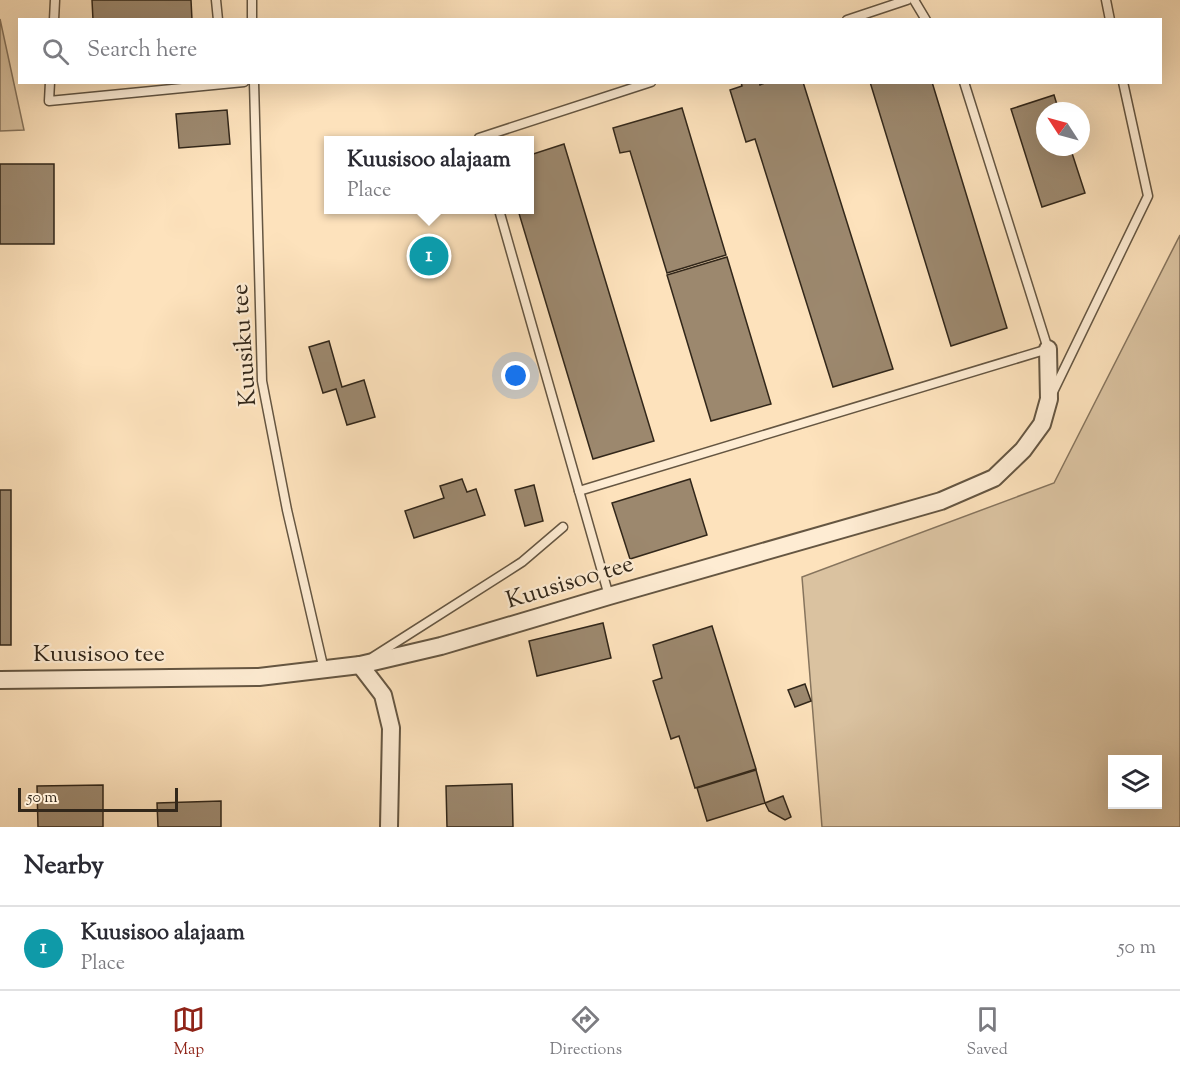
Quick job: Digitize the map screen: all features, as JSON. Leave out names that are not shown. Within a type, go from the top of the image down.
[{"type":"street","name":"Kuusisoo tee","points":[[0,680],[259,677],[360,665],[441,646],[940,501],[994,478],[1023,450],[1042,424],[1049,399],[1048,350]]},
{"type":"street","points":[[360,665],[382,695],[391,728],[389,827]]},
{"type":"lane","points":[[54,18],[55,0]]},
{"type":"lane","points":[[216,0],[218,18]]},
{"type":"lane","points":[[252,0],[252,18]]},
{"type":"lane","points":[[853,18],[907,0]]},
{"type":"lane","points":[[914,0],[925,18]]},
{"type":"lane","points":[[1106,0],[1110,18]]},
{"type":"lane","points":[[50,84],[49,101],[214,84]]},
{"type":"lane","name":"Kuusiku tee","points":[[254,84],[262,381],[287,510],[324,670]]},
{"type":"lane","points":[[485,136],[645,84]]},
{"type":"lane","points":[[579,490],[1048,350],[965,84]]},
{"type":"lane","points":[[1049,399],[1148,196],[1123,84]]},
{"type":"lane","points":[[500,214],[609,596]]},
{"type":"lane","points":[[360,665],[522,562],[563,527]]},
{"type":"shaded area","points":[[0,19],[24,130],[0,131]]},
{"type":"shaded area","points":[[1180,235],[1180,827],[822,827],[802,577],[1054,483]]},
{"type":"building","points":[[92,0],[191,0],[192,18],[93,18]]},
{"type":"building","points":[[742,84],[804,84],[893,369],[833,387],[755,139],[746,142],[730,90],[742,86]]},
{"type":"building","points":[[871,84],[933,84],[1007,328],[951,346]]},
{"type":"building","points":[[1054,95],[1056,102],[1036,102],[1036,156],[1073,156],[1085,193],[1042,207],[1011,109]]},
{"type":"building","points":[[682,108],[726,255],[667,273],[630,151],[620,153],[613,128]]},
{"type":"building","points":[[227,110],[230,144],[179,148],[176,114]]},
{"type":"building","points":[[564,144],[654,441],[593,459],[519,214],[534,214],[534,154]]},
{"type":"building","points":[[0,164],[54,164],[54,244],[0,244]]},
{"type":"building","points":[[431,235],[442,273],[428,277],[416,240]]},
{"type":"building","points":[[727,257],[771,404],[711,421],[667,275]]},
{"type":"building","points":[[329,341],[342,387],[364,380],[375,417],[347,425],[336,389],[323,393],[309,347]]},
{"type":"building","points":[[462,479],[467,492],[476,489],[485,515],[414,538],[405,511],[444,498],[440,486]]},
{"type":"building","points":[[690,479],[707,535],[630,559],[612,503]]},
{"type":"building","points":[[534,485],[543,521],[525,526],[515,490]]},
{"type":"building","points":[[0,490],[11,490],[11,645],[0,645]]},
{"type":"building","points":[[603,623],[611,658],[537,676],[529,641]]},
{"type":"building","points":[[712,626],[756,769],[695,788],[679,736],[671,739],[653,681],[662,678],[653,645]]},
{"type":"building","points":[[805,684],[811,701],[795,707],[788,690]]},
{"type":"building","points":[[756,770],[765,803],[707,821],[697,788]]},
{"type":"building","points":[[512,784],[513,827],[447,827],[446,786]]},
{"type":"building","points":[[103,785],[103,827],[38,827],[37,786]]},
{"type":"building","points":[[783,796],[791,817],[785,820],[769,811],[765,803]]},
{"type":"building","points":[[221,801],[221,827],[158,827],[157,803]]},
{"type":"place","name":"Kuusisoo alajaam","points":[[429,256]]}]
